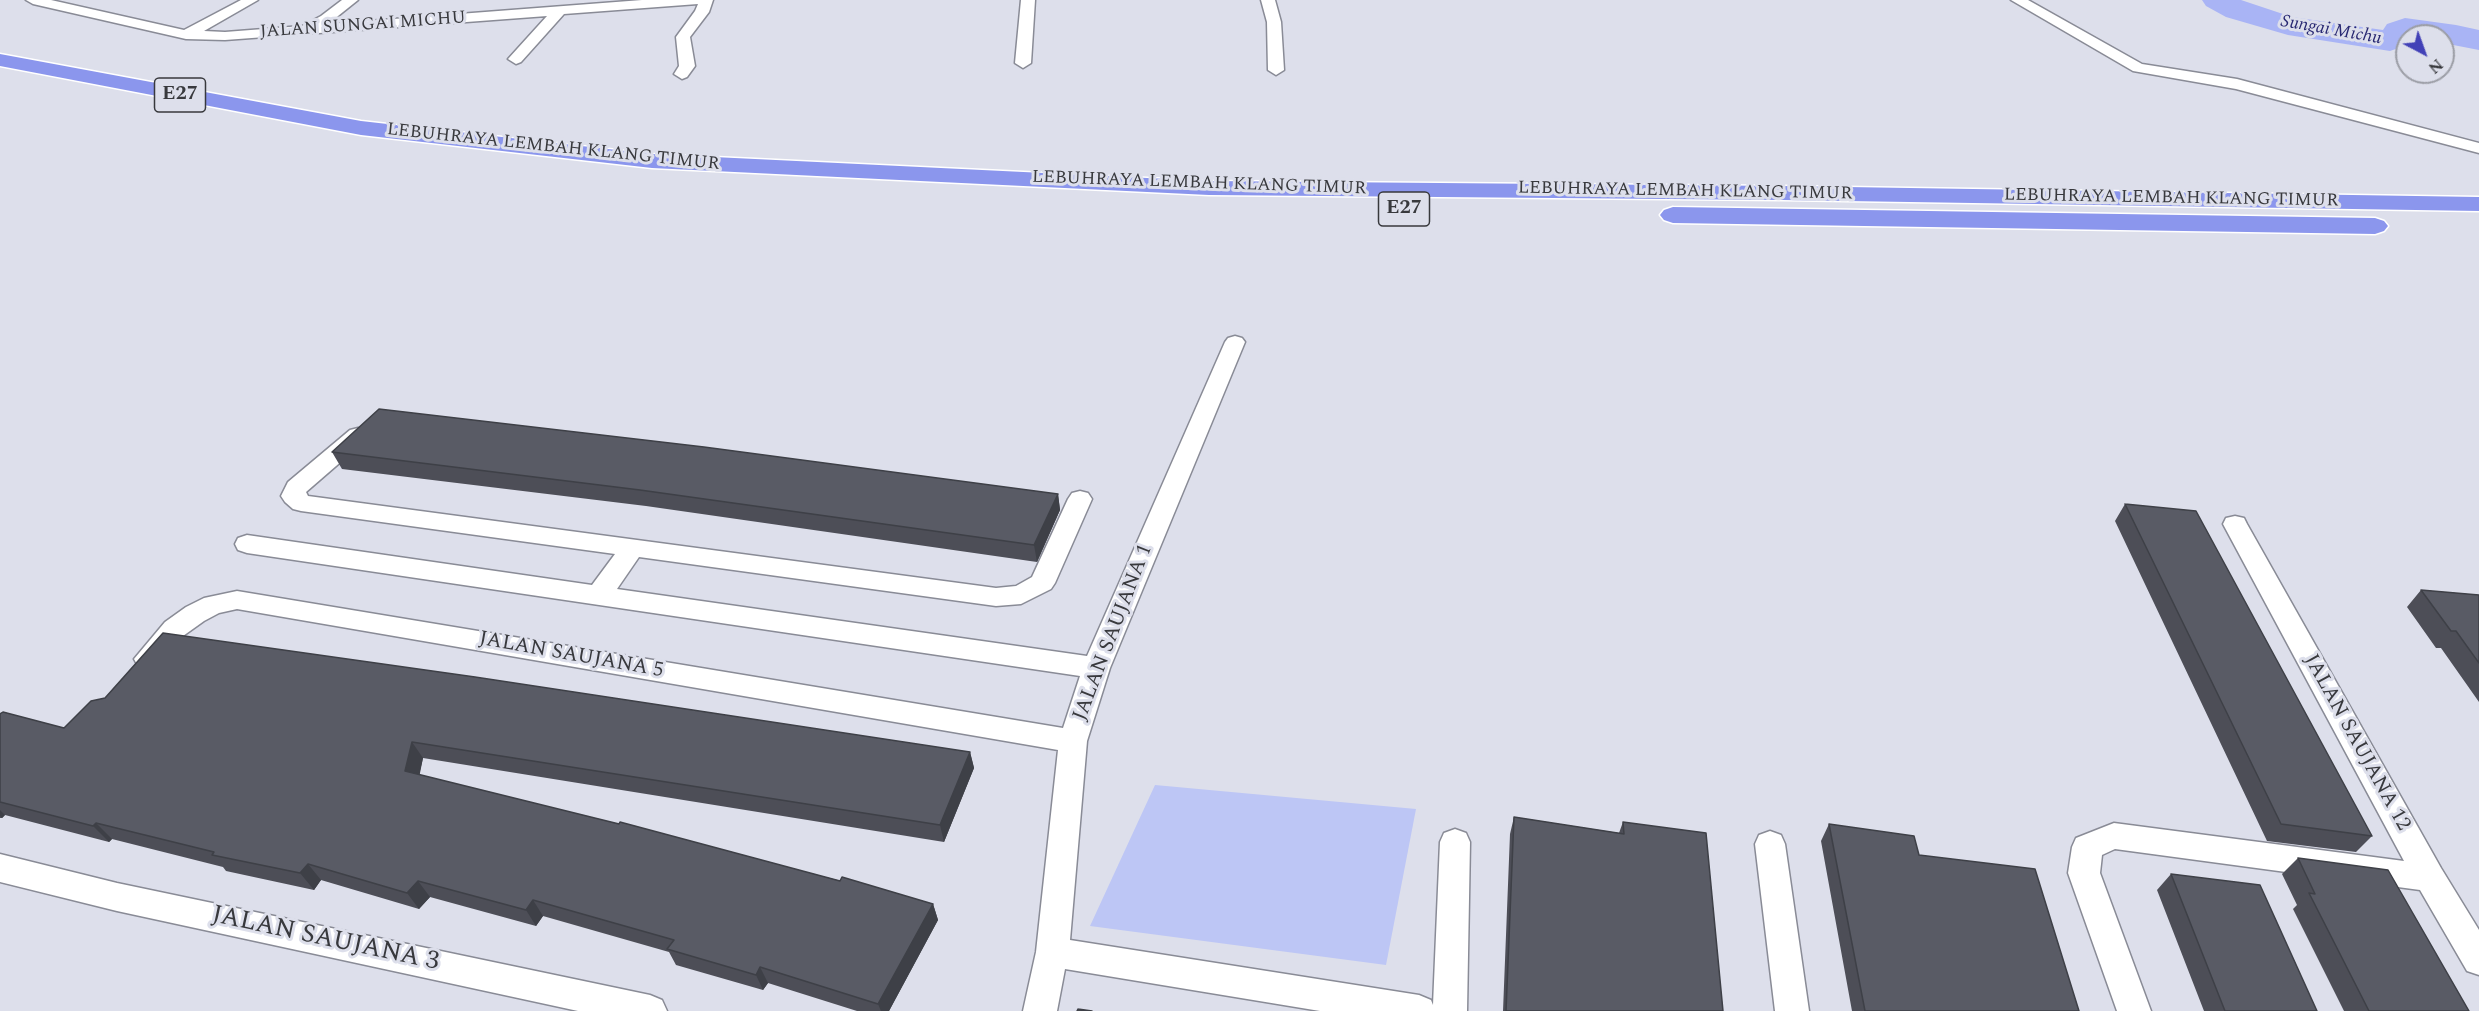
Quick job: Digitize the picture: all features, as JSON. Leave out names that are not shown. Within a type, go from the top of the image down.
[{"type":"highway","name":"LEBUHRAYA LEMBAH KLANG TIMUR","points":[[0,60],[361,128],[652,161],[1209,188],[1782,193],[2479,204]]},
{"type":"highway","name":"LEBUHRAYA LEMBAH KLANG TIMUR","points":[[297,137],[331,144],[631,180],[1195,205],[2395,226]]},
{"type":"street","name":"JALAN SUNGAI MICHU","points":[[33,0],[186,35],[225,36],[300,32],[556,7],[697,0]]},
{"type":"street","points":[[186,35],[251,0]]},
{"type":"street","points":[[300,32],[326,20],[351,0]]},
{"type":"street","points":[[682,74],[687,66],[683,37],[702,12],[706,0]]},
{"type":"street","points":[[1023,63],[1028,0]]},
{"type":"street","points":[[1268,0],[1274,22],[1276,70]]},
{"type":"street","points":[[2018,0],[2138,68],[2236,84],[2479,148]]},
{"type":"street","points":[[516,59],[556,7]]},
{"type":"street","name":"JALAN SAUJANA 1","points":[[1040,1011],[1052,952],[1073,741],[1096,668],[1234,342]]},
{"type":"street","points":[[369,426],[296,488],[293,496],[301,503],[996,597],[1021,595],[1042,583],[1080,499]]},
{"type":"street","name":"JALAN SAUJANA 12","points":[[2235,524],[2430,878],[2479,960]]},
{"type":"street","points":[[247,544],[1096,668]]},
{"type":"street","points":[[599,595],[633,548]]},
{"type":"street","name":"JALAN SAUJANA 5","points":[[130,680],[174,629],[213,605],[237,600],[1073,741]]},
{"type":"street","points":[[2134,1011],[2084,873],[2087,847],[2114,836],[2430,878]]},
{"type":"street","points":[[1450,1011],[1455,842]]},
{"type":"street","points":[[1770,844],[1792,1011]]},
{"type":"street","name":"JALAN SAUJANA 3","points":[[0,868],[117,897],[334,941],[650,1011]]},
{"type":"street","points":[[1052,952],[1419,1011]]},
{"type":"shaded area","points":[[1155,785],[1416,809],[1386,965],[1090,926]]},
{"type":"building","points":[[379,409],[704,447],[1058,494],[1034,545],[640,490],[332,452]]},
{"type":"building","points":[[2125,504],[2196,511],[2372,836],[2281,824]]},
{"type":"building","points":[[2421,590],[2479,595],[2479,663],[2456,631],[2451,631]]},
{"type":"building","points":[[163,633],[475,677],[970,752],[940,825],[412,742],[405,771],[619,824],[620,822],[840,881],[842,877],[933,904],[878,1004],[760,967],[756,975],[667,949],[674,940],[533,900],[526,910],[418,881],[407,893],[308,864],[300,873],[212,855],[214,852],[96,823],[93,826],[0,802],[0,714],[3,712],[64,728],[91,701],[105,698]]},
{"type":"building","points":[[1514,817],[1624,834],[1623,822],[1706,833],[1723,1011],[1506,1011]]},
{"type":"building","points":[[1829,824],[1914,836],[1919,855],[2035,869],[2079,1011],[1865,1011]]},
{"type":"building","points":[[2298,858],[2388,870],[2469,1011],[2369,1011],[2309,893],[2315,894]]},
{"type":"building","points":[[2171,874],[2260,885],[2317,1011],[2225,1011]]},
{"type":"waterway","name":"Sungai Michu","points":[[2217,0],[2237,10],[2288,26],[2390,41],[2398,37],[2398,31],[2405,28],[2479,40]]}]
